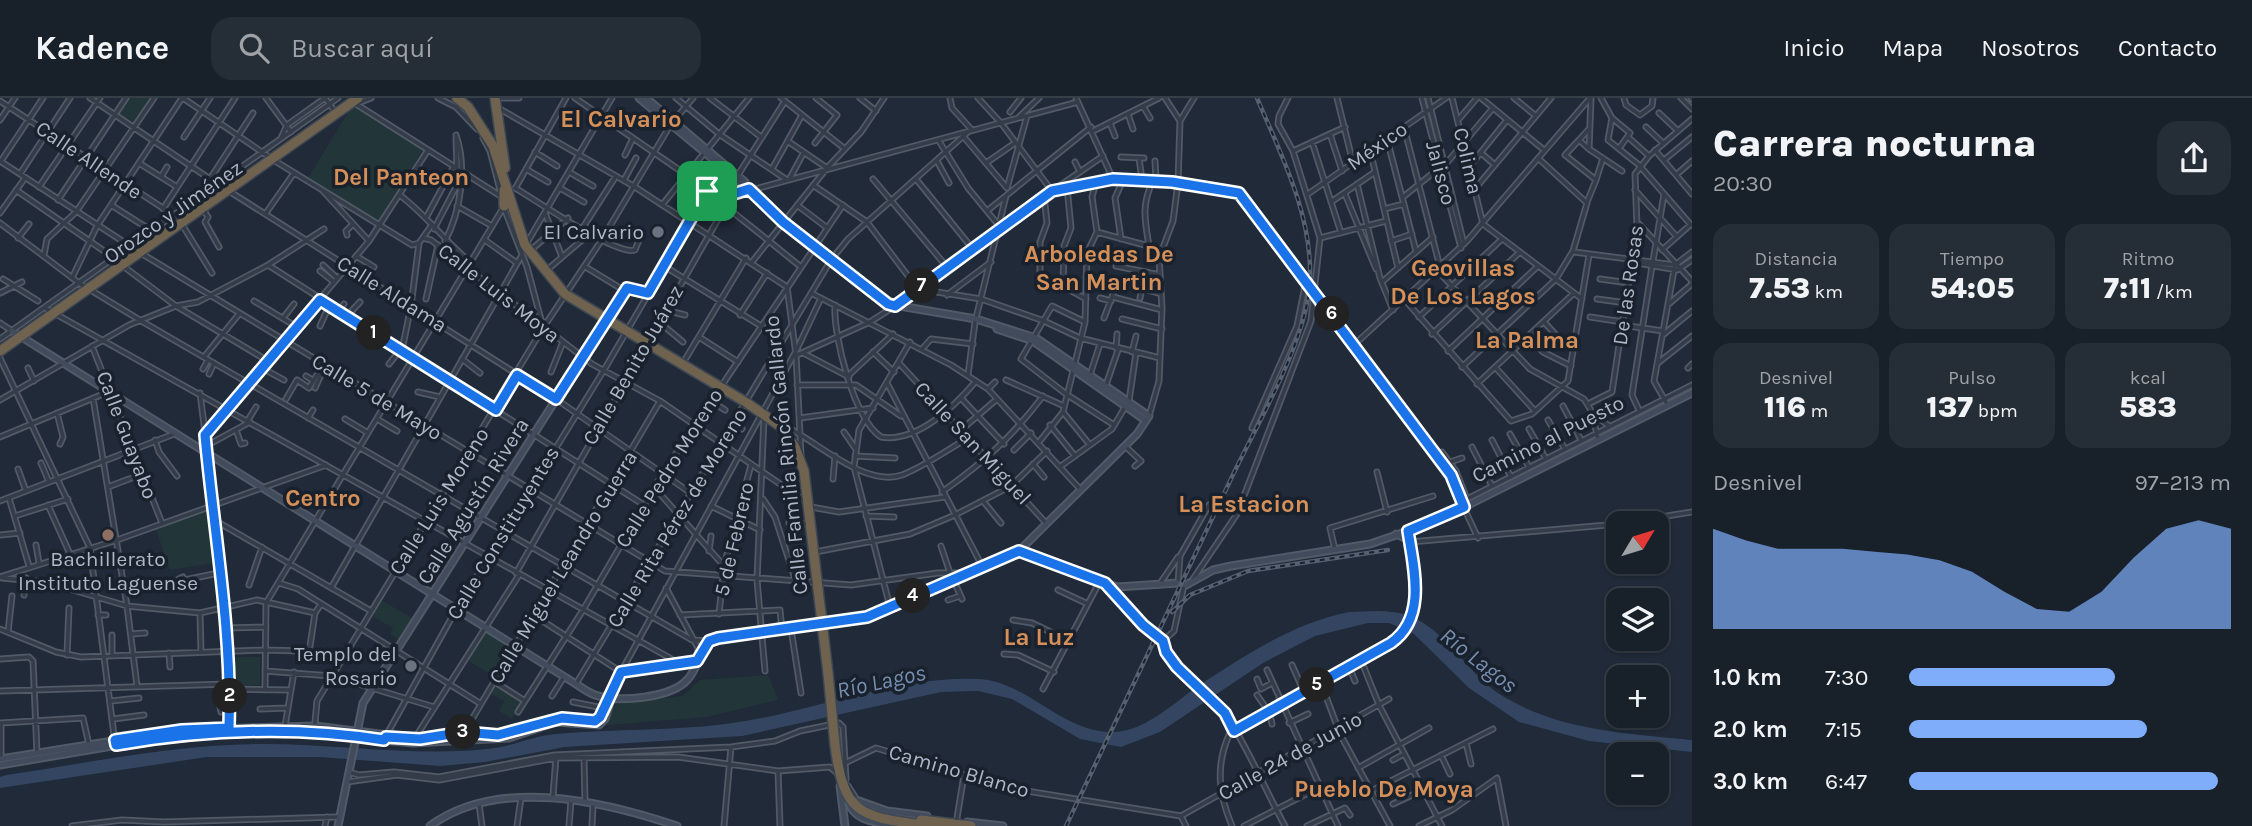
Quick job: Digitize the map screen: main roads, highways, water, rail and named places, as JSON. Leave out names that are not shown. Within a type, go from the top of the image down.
[{"type":"highway","points":[[457,98],[486,116],[496,100]]},
{"type":"highway","name":"Orozco y Jiménez","points":[[270,156],[331,107],[354,100]]},
{"type":"highway","name":"Orozco y Jiménez","points":[[86,287],[270,156],[354,100]]},
{"type":"highway","points":[[496,100],[513,188],[530,245],[566,293]]},
{"type":"highway","points":[[468,107],[493,146],[502,174],[507,205],[524,245],[566,293]]},
{"type":"highway","points":[[502,174],[513,188]]},
{"type":"highway","points":[[507,205],[513,188]]},
{"type":"highway","name":"Orozco y Jiménez","points":[[0,345],[136,251]]},
{"type":"highway","name":"Calle Familia Rincón Gallardo","points":[[566,293],[765,414],[787,434],[800,458],[808,503],[839,778],[851,801],[870,815]]},
{"type":"highway","name":"Orozco y Jiménez","points":[[0,355],[19,334]]},
{"type":"highway","points":[[870,815],[908,816],[971,826]]},
{"type":"highway","points":[[870,815],[929,826]]},
{"type":"water","points":[[1376,611],[1409,616],[1438,634],[1487,685],[1523,707],[1546,716],[1594,728],[1692,740],[1692,752],[1669,750],[1669,742],[1589,741],[1519,722],[1469,688],[1414,634],[1389,623],[1368,623],[1315,636],[1263,663],[1160,732],[1121,747],[1080,739],[1012,699],[978,691],[941,692],[742,736],[565,747],[485,762],[440,766],[319,757],[207,757],[0,788],[0,777],[6,775],[131,755],[225,745],[285,744],[401,751],[458,751],[496,748],[556,734],[727,724],[894,687],[951,679],[997,682],[1078,725],[1114,732],[1150,720],[1256,650],[1292,631],[1349,612]]},
{"type":"railway","points":[[1066,826],[1279,382],[1291,355],[1307,303],[1309,255],[1301,209],[1257,98]]},
{"type":"railway","points":[[1172,612],[1190,595],[1248,571],[1388,550]]},
{"type":"place","name":"El Calvario","points":[[658,232]]},
{"type":"place","name":"Bachillerato Instituto Laguense","points":[[108,535]]},
{"type":"place","name":"Templo del Rosario","points":[[411,666]]},
{"type":"district","name":"El Calvario","points":[[621,119]]},
{"type":"district","name":"Del Panteon","points":[[401,177]]},
{"type":"district","name":"Arboledas De San Martin","points":[[1099,268]]},
{"type":"district","name":"Geovillas De Los Lagos","points":[[1463,282]]},
{"type":"district","name":"La Palma","points":[[1527,340]]},
{"type":"district","name":"Centro","points":[[323,498]]},
{"type":"district","name":"La Estacion","points":[[1244,504]]},
{"type":"district","name":"La Luz","points":[[1039,637]]},
{"type":"district","name":"Pueblo De Moya","points":[[1384,789]]},
{"type":"water label","name":"Río Lagos","points":[[1479,660]]},
{"type":"water label","name":"Río Lagos","points":[[881,681]]}]
